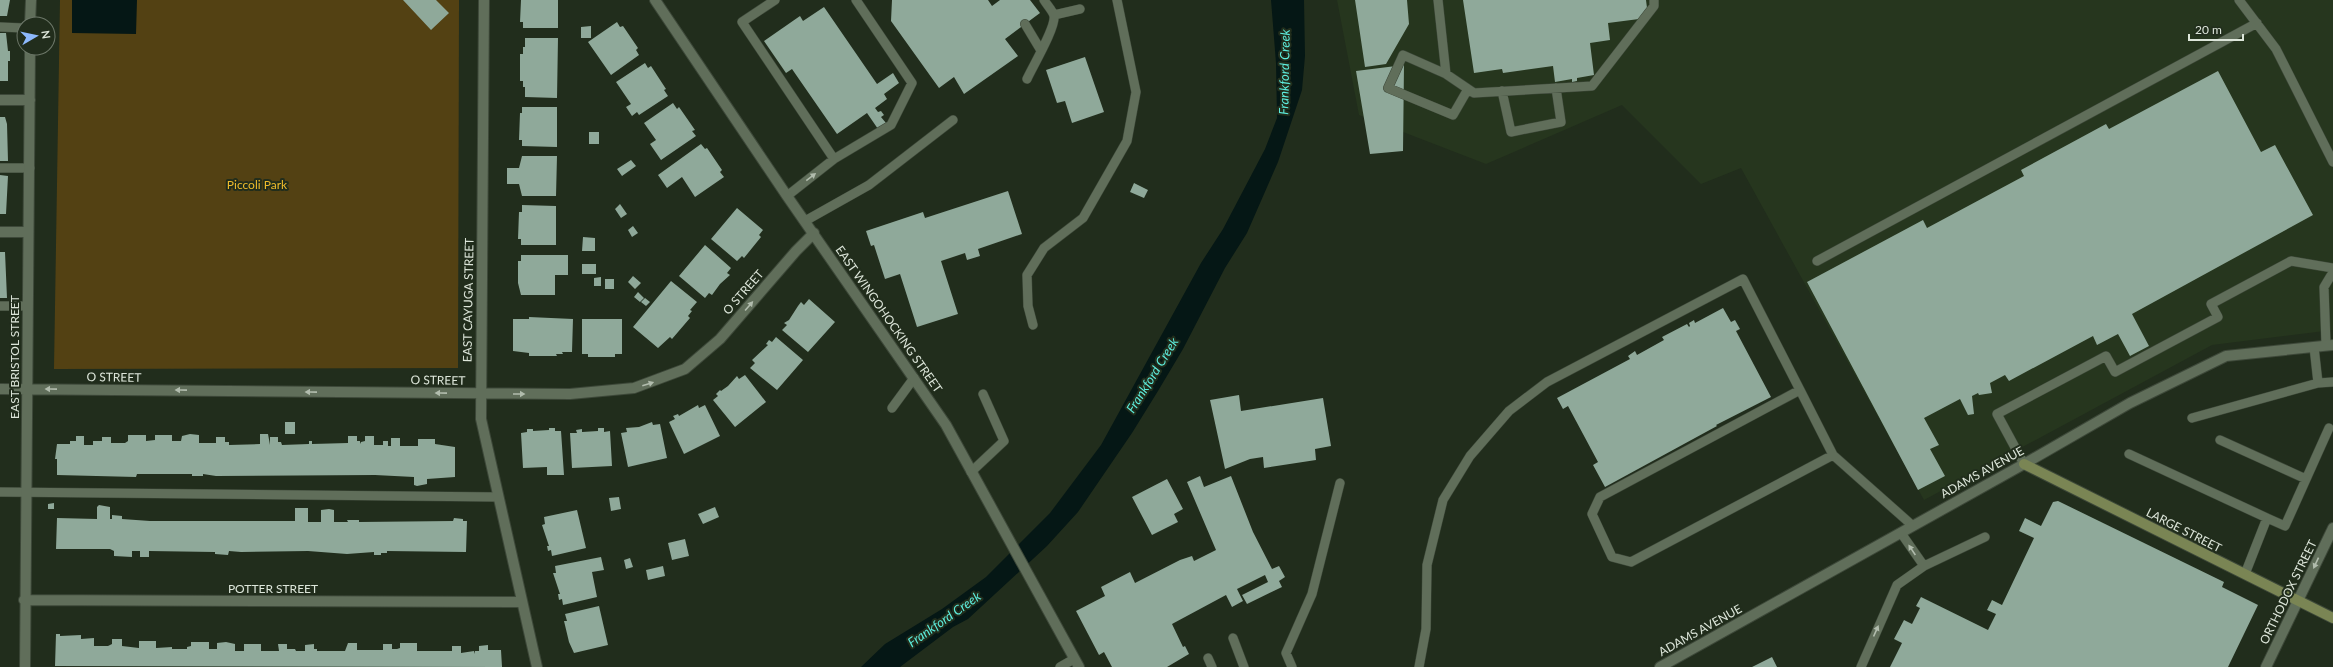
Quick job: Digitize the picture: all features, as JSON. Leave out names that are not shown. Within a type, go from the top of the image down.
[{"type":"street","points":[[30,16],[31,0]]},
{"type":"street","name":"EAST CAYUGA STREET","points":[[484,0],[481,419],[537,667]]},
{"type":"street","name":"EAST WINGOHOCKING STREET","points":[[655,0],[787,196],[946,425],[1076,663]]},
{"type":"street","name":"EAST BRISTOL STREET","points":[[25,667],[24,600],[30,168],[30,56]]},
{"type":"street","points":[[0,100],[30,100]]},
{"type":"street","points":[[0,232],[28,232]]},
{"type":"street","name":"O STREET","points":[[0,389],[570,394],[606,392],[634,388],[685,369],[720,339],[796,251],[814,234]]},
{"type":"street","name":"ADAMS AVENUE","points":[[1660,667],[2024,464],[2130,403],[2226,356],[2329,345]]},
{"type":"street","name":"LARGE STREET","points":[[2024,464],[2333,618]]},
{"type":"street","name":"ORTHODOX STREET","points":[[2266,667],[2333,528]]},
{"type":"street","name":"POTTER STREET","points":[[24,600],[522,602]]},
{"type":"lane","points":[[775,0],[742,22],[834,159]]},
{"type":"lane","points":[[787,196],[834,159],[890,125],[912,83],[856,0]]},
{"type":"lane","points":[[1027,79],[1040,50],[1054,26],[1054,15],[1044,0]]},
{"type":"lane","points":[[1033,325],[1028,306],[1027,275],[1044,248],[1083,218],[1127,141],[1136,92],[1117,0]]},
{"type":"lane","points":[[1438,0],[1446,74]]},
{"type":"lane","points":[[1468,89],[1453,115],[1388,88],[1403,55],[1446,74],[1474,93],[1592,86],[1654,6],[1654,0]]},
{"type":"lane","points":[[2239,0],[2258,23],[2276,49],[2333,162]]},
{"type":"lane","points":[[1054,15],[1080,9]]},
{"type":"lane","points":[[1817,261],[2258,23]]},
{"type":"lane","points":[[1025,24],[1040,50]]},
{"type":"lane","points":[[0,27],[16,28]]},
{"type":"lane","points":[[1502,91],[1511,132],[1561,122],[1556,88]]},
{"type":"lane","points":[[805,221],[869,185],[953,120]]},
{"type":"lane","points":[[0,168],[30,168]]},
{"type":"lane","points":[[2024,464],[1997,414],[2106,356],[2115,372],[2218,317],[2211,304],[2291,261],[2333,268]]},
{"type":"lane","points":[[2329,345],[2324,287],[2333,272]]},
{"type":"lane","points":[[1419,667],[1426,629],[1427,565],[1443,500],[1470,456],[1508,411],[1547,382],[1743,279],[1833,455],[1913,526]]},
{"type":"lane","points":[[0,306],[27,306]]},
{"type":"lane","points":[[2314,347],[2318,383]]},
{"type":"lane","points":[[892,408],[914,378]]},
{"type":"lane","points":[[2192,418],[2318,383],[2333,382]]},
{"type":"lane","points":[[1800,390],[1600,497],[1592,514],[1612,557],[1631,562],[1833,455]]},
{"type":"lane","points":[[971,472],[1004,441],[983,394]]},
{"type":"lane","points":[[2129,454],[2285,526],[2329,428]]},
{"type":"lane","points":[[2220,440],[2306,479]]},
{"type":"lane","points":[[1292,667],[1286,653],[1312,594],[1340,483]]},
{"type":"lane","points":[[0,492],[26,494],[498,497]]},
{"type":"lane","points":[[2245,574],[2267,518]]},
{"type":"lane","points":[[1901,533],[1924,566]]},
{"type":"lane","points":[[1861,667],[1896,585],[1924,566],[1984,537]]},
{"type":"lane","points":[[1233,638],[1244,667]]},
{"type":"lane","points":[[1208,658],[1212,667]]},
{"type":"lane","points":[[1060,667],[1076,663]]},
{"type":"shaded area","points":[[1337,0],[2333,0],[2333,330],[2212,345],[1924,500],[1741,168],[1701,184],[1622,105],[1486,164],[1359,115]]},
{"type":"green space","name":"Piccoli Park","points":[[60,0],[459,0],[458,368],[54,369]]},
{"type":"water","points":[[72,0],[137,0],[136,34],[72,33]]},
{"type":"water","name":"Frankford Creek","points":[[1271,0],[1304,0],[1305,56],[1302,90],[1278,162],[1247,233],[1225,268],[1183,349],[1158,391],[1132,433],[1078,512],[1047,546],[968,619],[953,627],[900,667],[861,667],[885,644],[942,609],[986,577],[1050,513],[1101,445],[1201,263],[1223,229],[1265,149],[1277,118],[1276,63]]},
{"type":"building","points":[[0,0],[10,0],[7,16],[0,16]]},
{"type":"building","points":[[403,0],[436,0],[449,13],[431,30]]},
{"type":"building","points":[[521,0],[558,0],[558,28],[523,28],[523,22],[520,22]]},
{"type":"building","points":[[892,0],[988,0],[992,6],[1000,0],[1030,0],[1040,13],[1005,39],[1018,56],[964,94],[954,77],[939,88],[891,21]]},
{"type":"building","points":[[1355,0],[1407,0],[1409,24],[1386,64],[1365,67]]},
{"type":"building","points":[[1463,0],[1646,0],[1647,8],[1639,19],[1608,23],[1610,40],[1590,43],[1594,75],[1577,78],[1577,81],[1572,82],[1572,79],[1555,82],[1553,66],[1503,73],[1502,69],[1474,73]]},
{"type":"building","points":[[824,7],[877,84],[893,73],[899,83],[884,94],[887,99],[875,108],[878,112],[881,111],[884,115],[881,117],[886,123],[878,129],[867,113],[837,134],[792,69],[786,73],[764,41],[800,16],[803,21]]},
{"type":"building","points":[[617,22],[620,27],[623,26],[638,48],[636,50],[639,55],[611,75],[588,42]]},
{"type":"building","points":[[591,26],[591,38],[581,38],[581,27]]},
{"type":"building","points":[[0,33],[6,33],[8,51],[10,51],[10,61],[8,61],[8,81],[0,81]]},
{"type":"building","points":[[525,38],[558,38],[557,98],[525,97],[525,87],[523,87],[523,81],[520,81],[520,54],[523,54]]},
{"type":"building","points":[[1085,57],[1104,112],[1072,123],[1065,101],[1057,103],[1046,70]]},
{"type":"building","points":[[645,63],[648,68],[651,66],[666,89],[664,90],[668,96],[639,115],[637,112],[632,116],[626,107],[631,104],[616,82]]},
{"type":"building","points":[[1404,65],[1403,151],[1370,154],[1356,71]]},
{"type":"building","points":[[2218,71],[2261,152],[2275,145],[2313,215],[2132,314],[2149,346],[2130,356],[2118,334],[2097,345],[2093,336],[2009,381],[2005,375],[1990,383],[1992,393],[1979,395],[1978,393],[1972,396],[1974,414],[1968,415],[1960,399],[1924,418],[1939,445],[1930,449],[1945,476],[1918,490],[1807,282],[1923,220],[1927,228],[2024,176],[2021,170],[2106,124],[2109,129]]},
{"type":"building","points":[[673,103],[677,109],[679,107],[695,130],[692,131],[696,136],[661,160],[650,144],[656,140],[644,123]]},
{"type":"building","points":[[522,107],[557,107],[557,147],[522,146],[522,140],[519,140],[520,113],[522,113]]},
{"type":"building","points":[[0,117],[5,117],[7,124],[8,161],[0,161]]},
{"type":"building","points":[[589,132],[599,132],[599,144],[589,144]]},
{"type":"building","points":[[701,144],[705,149],[707,148],[722,170],[720,172],[724,177],[695,197],[682,177],[667,188],[658,175]]},
{"type":"building","points":[[522,156],[557,156],[556,196],[522,196],[519,184],[507,184],[507,168],[519,168]]},
{"type":"building","points":[[631,160],[636,166],[622,176],[617,169]]},
{"type":"building","points":[[0,175],[8,176],[6,214],[0,214]]},
{"type":"building","points":[[1134,183],[1148,190],[1144,198],[1130,192]]},
{"type":"building","points":[[1008,191],[1022,234],[978,249],[980,256],[967,260],[965,253],[941,261],[958,314],[917,327],[900,274],[885,279],[874,245],[871,246],[866,231],[923,212],[925,218]]},
{"type":"building","points":[[620,204],[627,214],[621,218],[615,209]]},
{"type":"building","points":[[522,205],[556,206],[556,245],[521,245],[521,239],[518,239],[519,212],[522,212]]},
{"type":"building","points":[[737,208],[763,230],[759,235],[761,237],[744,258],[742,256],[737,261],[711,239]]},
{"type":"building","points":[[633,226],[638,233],[632,237],[628,230]]},
{"type":"building","points":[[583,237],[595,238],[595,251],[582,251]]},
{"type":"building","points":[[705,245],[731,268],[727,273],[730,275],[720,284],[712,295],[709,293],[705,298],[679,276]]},
{"type":"building","points":[[0,252],[5,252],[7,298],[0,298]]},
{"type":"building","points":[[521,255],[568,255],[568,275],[555,275],[555,295],[521,295],[518,283],[518,261],[521,261]]},
{"type":"building","points":[[582,264],[596,264],[596,274],[582,274]]},
{"type":"building","points":[[633,276],[641,283],[635,289],[628,282]]},
{"type":"building","points":[[601,277],[601,286],[594,286],[594,278]]},
{"type":"building","points":[[605,279],[614,279],[614,289],[605,289]]},
{"type":"building","points":[[671,281],[697,302],[690,310],[692,311],[688,316],[690,318],[672,339],[670,337],[658,348],[633,327]]},
{"type":"building","points":[[638,292],[644,298],[640,302],[634,297]]},
{"type":"building","points":[[645,298],[650,302],[646,306],[641,302]]},
{"type":"building","points":[[809,299],[835,322],[808,352],[782,330],[787,325],[784,323],[789,320],[801,302],[804,305]]},
{"type":"building","points":[[1723,308],[1731,322],[1735,320],[1740,329],[1736,331],[1771,397],[1716,425],[1717,426],[1605,487],[1593,465],[1598,462],[1568,406],[1563,409],[1557,398],[1630,359],[1628,356],[1635,351],[1637,355],[1664,340],[1662,337],[1687,324],[1689,327],[1689,323],[1694,320],[1695,323]]},
{"type":"building","points":[[529,317],[573,319],[572,352],[562,352],[563,354],[556,354],[557,356],[529,356],[529,353],[513,351],[513,319],[529,319]]},
{"type":"building","points":[[582,319],[622,319],[622,354],[615,354],[615,357],[588,357],[588,354],[582,354]]},
{"type":"building","points":[[776,337],[803,360],[777,390],[750,368],[755,363],[752,360],[768,345],[766,344],[769,340],[772,342]]},
{"type":"building","points":[[745,375],[766,402],[735,427],[713,400],[718,396],[716,394],[720,390],[721,391],[728,386],[737,376],[739,379]]},
{"type":"building","points":[[1239,395],[1241,411],[1323,398],[1331,446],[1315,449],[1316,460],[1264,468],[1263,457],[1250,459],[1225,469],[1210,400]]},
{"type":"building","points":[[698,405],[699,408],[705,405],[720,436],[684,454],[669,422],[675,419],[673,416],[678,414],[679,416]]},
{"type":"building","points":[[285,422],[295,422],[295,434],[285,434]]},
{"type":"building","points":[[652,422],[653,425],[660,424],[667,458],[628,467],[621,433],[627,432],[626,428],[639,427]]},
{"type":"building","points":[[549,428],[555,428],[555,431],[561,431],[564,475],[547,475],[547,467],[523,468],[521,433],[527,432],[527,429],[533,429],[533,431],[549,430]]},
{"type":"building","points":[[598,428],[604,428],[604,432],[610,431],[612,466],[572,468],[570,433],[577,433],[576,430],[582,429],[582,432],[598,431]]},
{"type":"building","points":[[190,434],[199,435],[199,443],[216,443],[216,437],[225,437],[225,442],[229,442],[229,445],[260,444],[260,434],[268,434],[270,445],[270,437],[278,437],[278,442],[281,442],[282,445],[309,444],[309,441],[312,441],[312,444],[348,443],[348,436],[357,436],[357,441],[360,441],[360,444],[361,442],[365,441],[365,436],[374,436],[374,445],[383,445],[383,441],[388,441],[388,446],[391,446],[391,438],[400,438],[400,446],[418,446],[418,439],[435,439],[435,444],[455,447],[455,477],[427,479],[427,484],[417,486],[414,485],[414,477],[375,475],[216,476],[203,474],[203,476],[192,476],[192,474],[137,474],[136,477],[57,475],[57,459],[55,459],[57,444],[70,444],[70,441],[76,441],[76,436],[84,436],[84,445],[93,445],[93,441],[102,441],[102,437],[111,437],[111,443],[125,443],[128,441],[128,435],[146,435],[146,441],[155,440],[155,435],[172,435],[172,441],[181,441],[182,436]]},
{"type":"building","points":[[1200,476],[1204,487],[1231,476],[1253,532],[1272,569],[1279,566],[1285,577],[1279,581],[1282,587],[1247,604],[1242,595],[1268,582],[1265,575],[1237,589],[1243,601],[1232,607],[1226,595],[1172,624],[1183,647],[1185,646],[1189,654],[1167,667],[1112,667],[1104,652],[1099,655],[1076,611],[1105,596],[1101,587],[1130,572],[1135,583],[1180,560],[1192,556],[1194,561],[1216,550],[1187,482]]},
{"type":"building","points":[[1167,479],[1183,509],[1174,514],[1178,522],[1152,535],[1132,497]]},
{"type":"building","points":[[619,497],[621,509],[611,511],[609,498]]},
{"type":"building","points":[[2058,501],[2224,582],[2222,587],[2258,605],[2228,667],[1890,667],[1902,643],[1894,639],[1904,620],[1912,624],[1920,608],[1916,606],[1921,597],[1988,630],[1996,614],[1987,610],[1992,600],[2002,605],[2034,538],[2019,531],[2025,518],[2041,526],[2053,502]]},
{"type":"building","points":[[54,503],[54,509],[48,509],[48,504]]},
{"type":"building","points":[[99,505],[110,507],[110,519],[112,519],[112,515],[122,516],[122,519],[150,521],[295,521],[295,508],[308,508],[308,522],[321,522],[321,510],[329,509],[334,510],[334,522],[348,522],[347,520],[359,520],[359,522],[453,521],[454,518],[463,519],[463,521],[467,521],[466,552],[387,551],[387,553],[381,553],[381,555],[374,555],[374,552],[347,554],[308,551],[229,551],[228,555],[215,554],[215,552],[149,551],[149,557],[140,557],[140,551],[132,551],[132,557],[114,556],[114,551],[110,549],[56,549],[57,518],[97,519],[97,507]]},
{"type":"building","points":[[715,507],[719,517],[703,524],[698,514]]},
{"type":"building","points":[[577,510],[586,548],[552,556],[551,550],[548,551],[547,546],[549,546],[542,525],[545,524],[544,517]]},
{"type":"building","points":[[685,539],[689,556],[672,560],[668,543]]},
{"type":"building","points":[[601,557],[604,570],[592,572],[597,597],[563,605],[562,599],[559,600],[558,594],[560,594],[553,573],[556,573],[555,566]]},
{"type":"building","points":[[630,558],[633,567],[626,569],[624,560]]},
{"type":"building","points":[[663,566],[665,576],[648,580],[646,570]]},
{"type":"building","points":[[599,606],[608,645],[574,653],[569,642],[564,621],[567,621],[565,614]]},
{"type":"building","points":[[56,634],[60,634],[60,636],[81,635],[81,639],[94,638],[94,646],[108,646],[112,644],[112,639],[122,639],[122,646],[139,648],[139,641],[156,641],[156,648],[172,647],[172,649],[187,649],[187,647],[191,646],[191,642],[209,642],[209,649],[217,649],[217,643],[226,642],[235,644],[235,651],[244,651],[244,644],[261,644],[261,651],[279,651],[278,644],[287,644],[287,649],[305,651],[305,645],[314,644],[314,649],[317,649],[317,651],[345,651],[348,643],[357,643],[357,650],[383,650],[383,644],[392,644],[392,649],[397,649],[400,648],[400,643],[417,643],[417,651],[452,651],[452,646],[461,646],[461,653],[474,651],[474,654],[475,651],[479,651],[479,646],[488,645],[488,650],[501,650],[502,667],[55,666]]},
{"type":"building","points":[[1772,657],[1777,667],[1752,667]]}]
